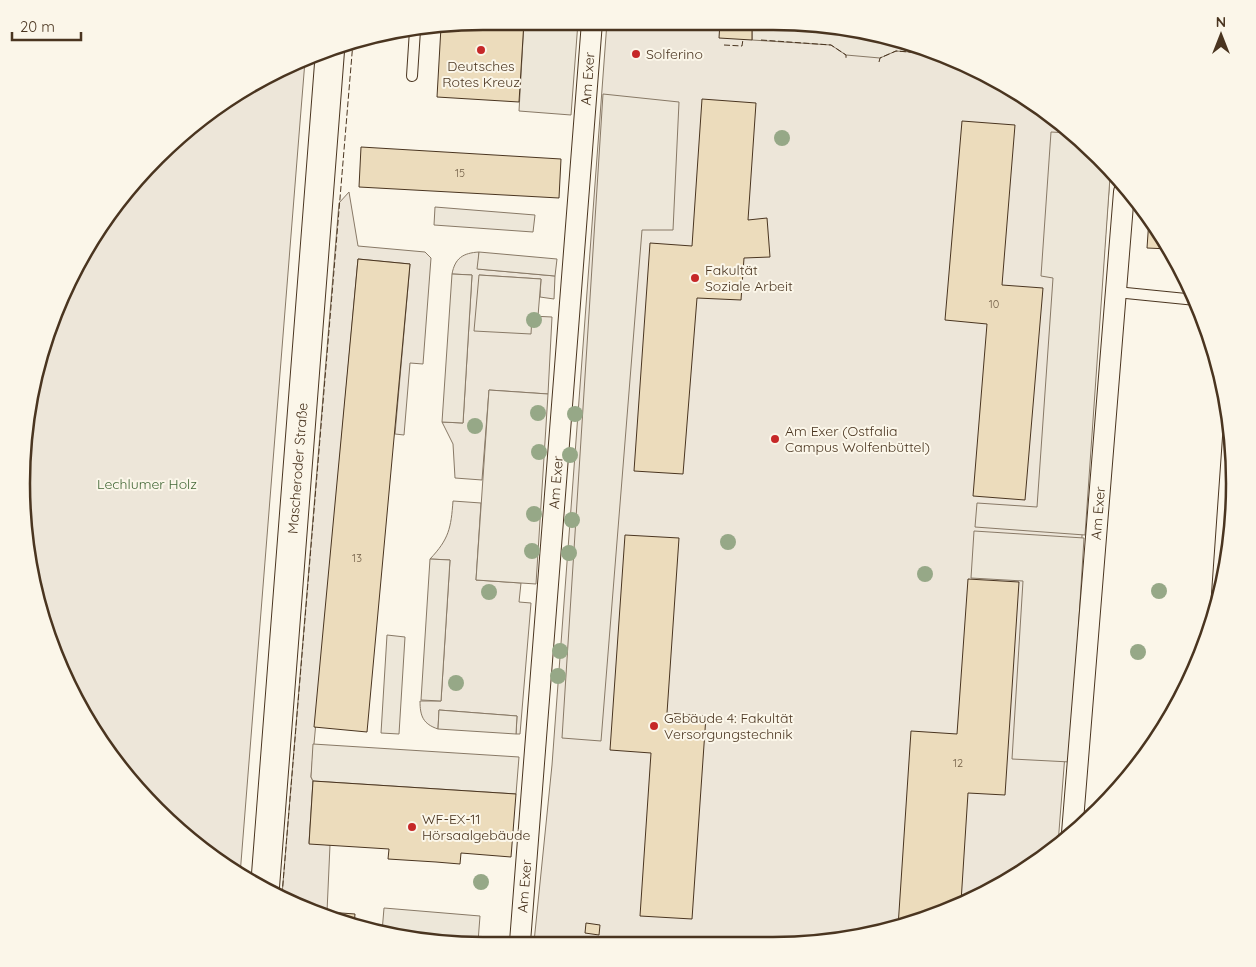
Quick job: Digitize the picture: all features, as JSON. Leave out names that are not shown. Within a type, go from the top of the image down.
[{"type":"main road","name":"Mascheroder Straße","points":[[265,881],[330,57]]},
{"type":"street","name":"Am Exer","points":[[520,937],[591,30]]},
{"type":"street","name":"Am Exer","points":[[1073,823],[1124,197]]},
{"type":"lane","points":[[412,76],[415,36]]},
{"type":"lane","points":[[1116,292],[1186,299]]},
{"type":"lane","points":[[1220,557],[1226,472]]},
{"type":"green space","name":"Am Exer (Ostfalia Campus Wolfenbüttel)","points":[[606,30],[802,31],[832,34],[890,45],[918,54],[973,77],[1024,106],[1049,124],[1072,143],[1110,181],[1059,835],[1024,861],[973,890],[918,913],[890,922],[861,928],[832,933],[772,937],[535,937],[552,765]]},
{"type":"green space","name":"Lechlumer Holz","points":[[304,67],[241,866],[207,843],[184,824],[143,783],[106,735],[77,684],[54,629],[45,601],[39,572],[31,513],[31,454],[39,395],[45,366],[54,338],[77,283],[106,232],[143,184],[184,143],[232,106],[283,77]]},
{"type":"green space","points":[[349,192],[358,246],[425,252],[431,258],[423,364],[410,363],[404,435],[395,434],[410,264],[358,259],[311,777],[313,781],[309,843],[330,845],[327,909],[282,890],[339,203]]},
{"type":"green space","points":[[479,252],[478,269],[555,276],[554,299],[540,297],[541,279],[479,275],[530,334],[532,316],[552,317],[548,394],[489,390],[482,480],[455,478],[453,444],[442,422],[463,423],[472,275],[452,274],[453,269],[458,260],[464,255]]},
{"type":"green space","points":[[453,501],[481,503],[476,580],[521,583],[519,602],[531,603],[520,734],[516,734],[517,716],[439,710],[438,729],[429,725],[423,719],[420,701],[441,701],[450,560],[430,559],[448,533]]},
{"type":"shaded area","points":[[524,30],[577,30],[571,115],[519,111]]},
{"type":"shaded area","points":[[752,30],[802,31],[861,39],[912,52],[896,51],[880,58],[846,55],[831,45],[752,40]]},
{"type":"shaded area","points":[[603,94],[679,102],[673,230],[642,230],[601,741],[562,738]]},
{"type":"shaded area","points":[[1051,132],[1059,132],[1110,181],[1085,535],[975,527],[977,503],[1037,507],[1053,278],[1041,276]]},
{"type":"shaded area","points":[[435,207],[535,215],[533,232],[434,225]]},
{"type":"shaded area","points":[[479,252],[557,259],[555,276],[477,269]]},
{"type":"shaded area","points":[[452,274],[472,275],[463,423],[442,422]]},
{"type":"shaded area","points":[[479,275],[541,279],[538,316],[532,316],[531,334],[474,331]]},
{"type":"shaded area","points":[[489,390],[548,394],[536,584],[476,580]]},
{"type":"shaded area","points":[[974,531],[1084,538],[1070,762],[1012,759],[1023,581],[971,578]]},
{"type":"shaded area","points":[[430,559],[450,560],[441,701],[421,700]]},
{"type":"shaded area","points":[[387,635],[405,637],[399,734],[381,733]]},
{"type":"shaded area","points":[[439,710],[517,716],[516,734],[438,729]]},
{"type":"shaded area","points":[[313,744],[519,757],[516,794],[313,781],[311,777]]},
{"type":"shaded area","points":[[384,908],[480,916],[478,937],[424,933],[383,925]]},
{"type":"building","name":"Deutsches Rotes Kreuz","points":[[523,30],[519,102],[437,97],[441,32]]},
{"type":"building","points":[[720,30],[752,30],[752,40],[719,38]]},
{"type":"building","name":"Fakultät Soziale Arbeit","points":[[702,99],[756,103],[748,220],[767,218],[770,257],[744,258],[741,300],[697,298],[683,474],[634,471],[650,243],[692,246]]},
{"type":"building","points":[[962,121],[1015,125],[1002,285],[1043,288],[1025,500],[973,496],[987,324],[945,320]]},
{"type":"building","points":[[361,147],[561,159],[559,198],[359,187]]},
{"type":"building","points":[[1148,230],[1160,249],[1147,248]]},
{"type":"building","points":[[358,259],[410,264],[367,732],[314,727]]},
{"type":"building","points":[[625,535],[679,538],[667,713],[706,716],[692,919],[640,916],[651,753],[610,750]]},
{"type":"building","points":[[968,579],[1019,582],[1005,795],[968,793],[961,895],[899,919],[911,731],[957,734]]},
{"type":"building","name":"WF-EX-11 Hörsaalgebäude","points":[[313,781],[516,794],[511,857],[461,853],[460,864],[388,859],[389,849],[309,844]]},
{"type":"building","points":[[337,913],[355,914],[355,918]]},
{"type":"building","points":[[586,923],[600,925],[599,935],[585,933]]},
{"type":"fence","points":[[724,45],[742,46],[743,39]]},
{"type":"fence","points":[[761,40],[831,45],[846,55],[846,59]]},
{"type":"fence","points":[[282,890],[352,49]]},
{"type":"fence","points":[[879,62],[880,58],[896,51],[912,52]]},
{"type":"place","name":"Deutsches Rotes Kreuz","points":[[481,50]]},
{"type":"place","name":"Solferino","points":[[636,54]]},
{"type":"place","name":"Fakultät Soziale Arbeit","points":[[695,278]]},
{"type":"place","name":"Am Exer (Ostfalia Campus Wolfenbüttel)","points":[[775,439]]},
{"type":"place","name":"Gebäude 4: Fakultät Versorgungstechnik","points":[[654,726]]},
{"type":"place","name":"WF-EX-11 Hörsaalgebäude","points":[[412,827]]}]
